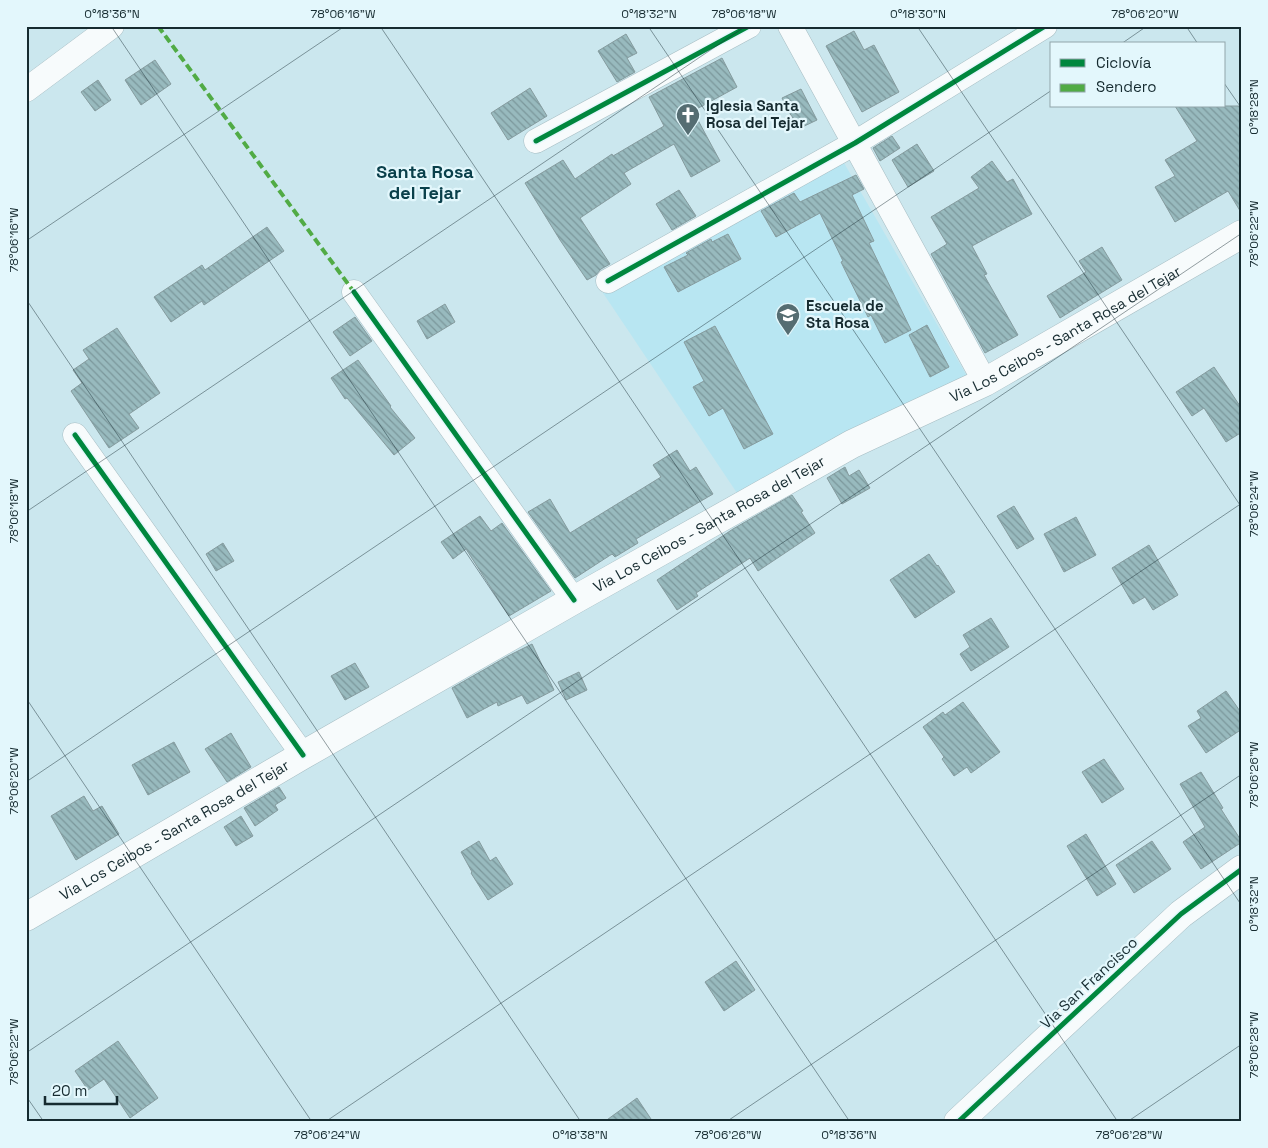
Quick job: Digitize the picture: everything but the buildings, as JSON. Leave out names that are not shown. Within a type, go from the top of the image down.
[{"type":"main road","name":"Via Los Ceibos - Santa Rosa del Tejar","points":[[26,917],[303,755],[574,600],[852,444],[985,382],[1242,234]]},
{"type":"main road","name":"Via San Francisco","points":[[958,1122],[1181,914],[1242,869]]},
{"type":"street","points":[[26,90],[112,26]]},
{"type":"street","points":[[536,141],[749,26]]},
{"type":"street","points":[[790,26],[985,382]]},
{"type":"street","points":[[608,280],[855,144],[1044,26]]},
{"type":"street","points":[[354,292],[574,600]]},
{"type":"street","points":[[75,435],[303,755]]},
{"type":"shaded area","name":"Escuela de Sta Rosa","points":[[840,156],[968,378],[737,493],[603,293]]},
{"type":"marked path","points":[[158,26],[354,292]]},
{"type":"cycle path","points":[[536,141],[749,26]]},
{"type":"cycle path","points":[[608,281],[855,143],[1045,26]]},
{"type":"cycle path","points":[[354,292],[574,600]]},
{"type":"cycle path","points":[[75,435],[303,755]]},
{"type":"cycle path","points":[[958,1122],[1181,914],[1242,869]]},
{"type":"place","name":"Iglesia Santa Rosa del Tejar","points":[[688,136]]},
{"type":"place","name":"Escuela de Sta Rosa","points":[[788,336]]},
{"type":"district","name":"Santa Rosa del Tejar","points":[[425,182]]}]
